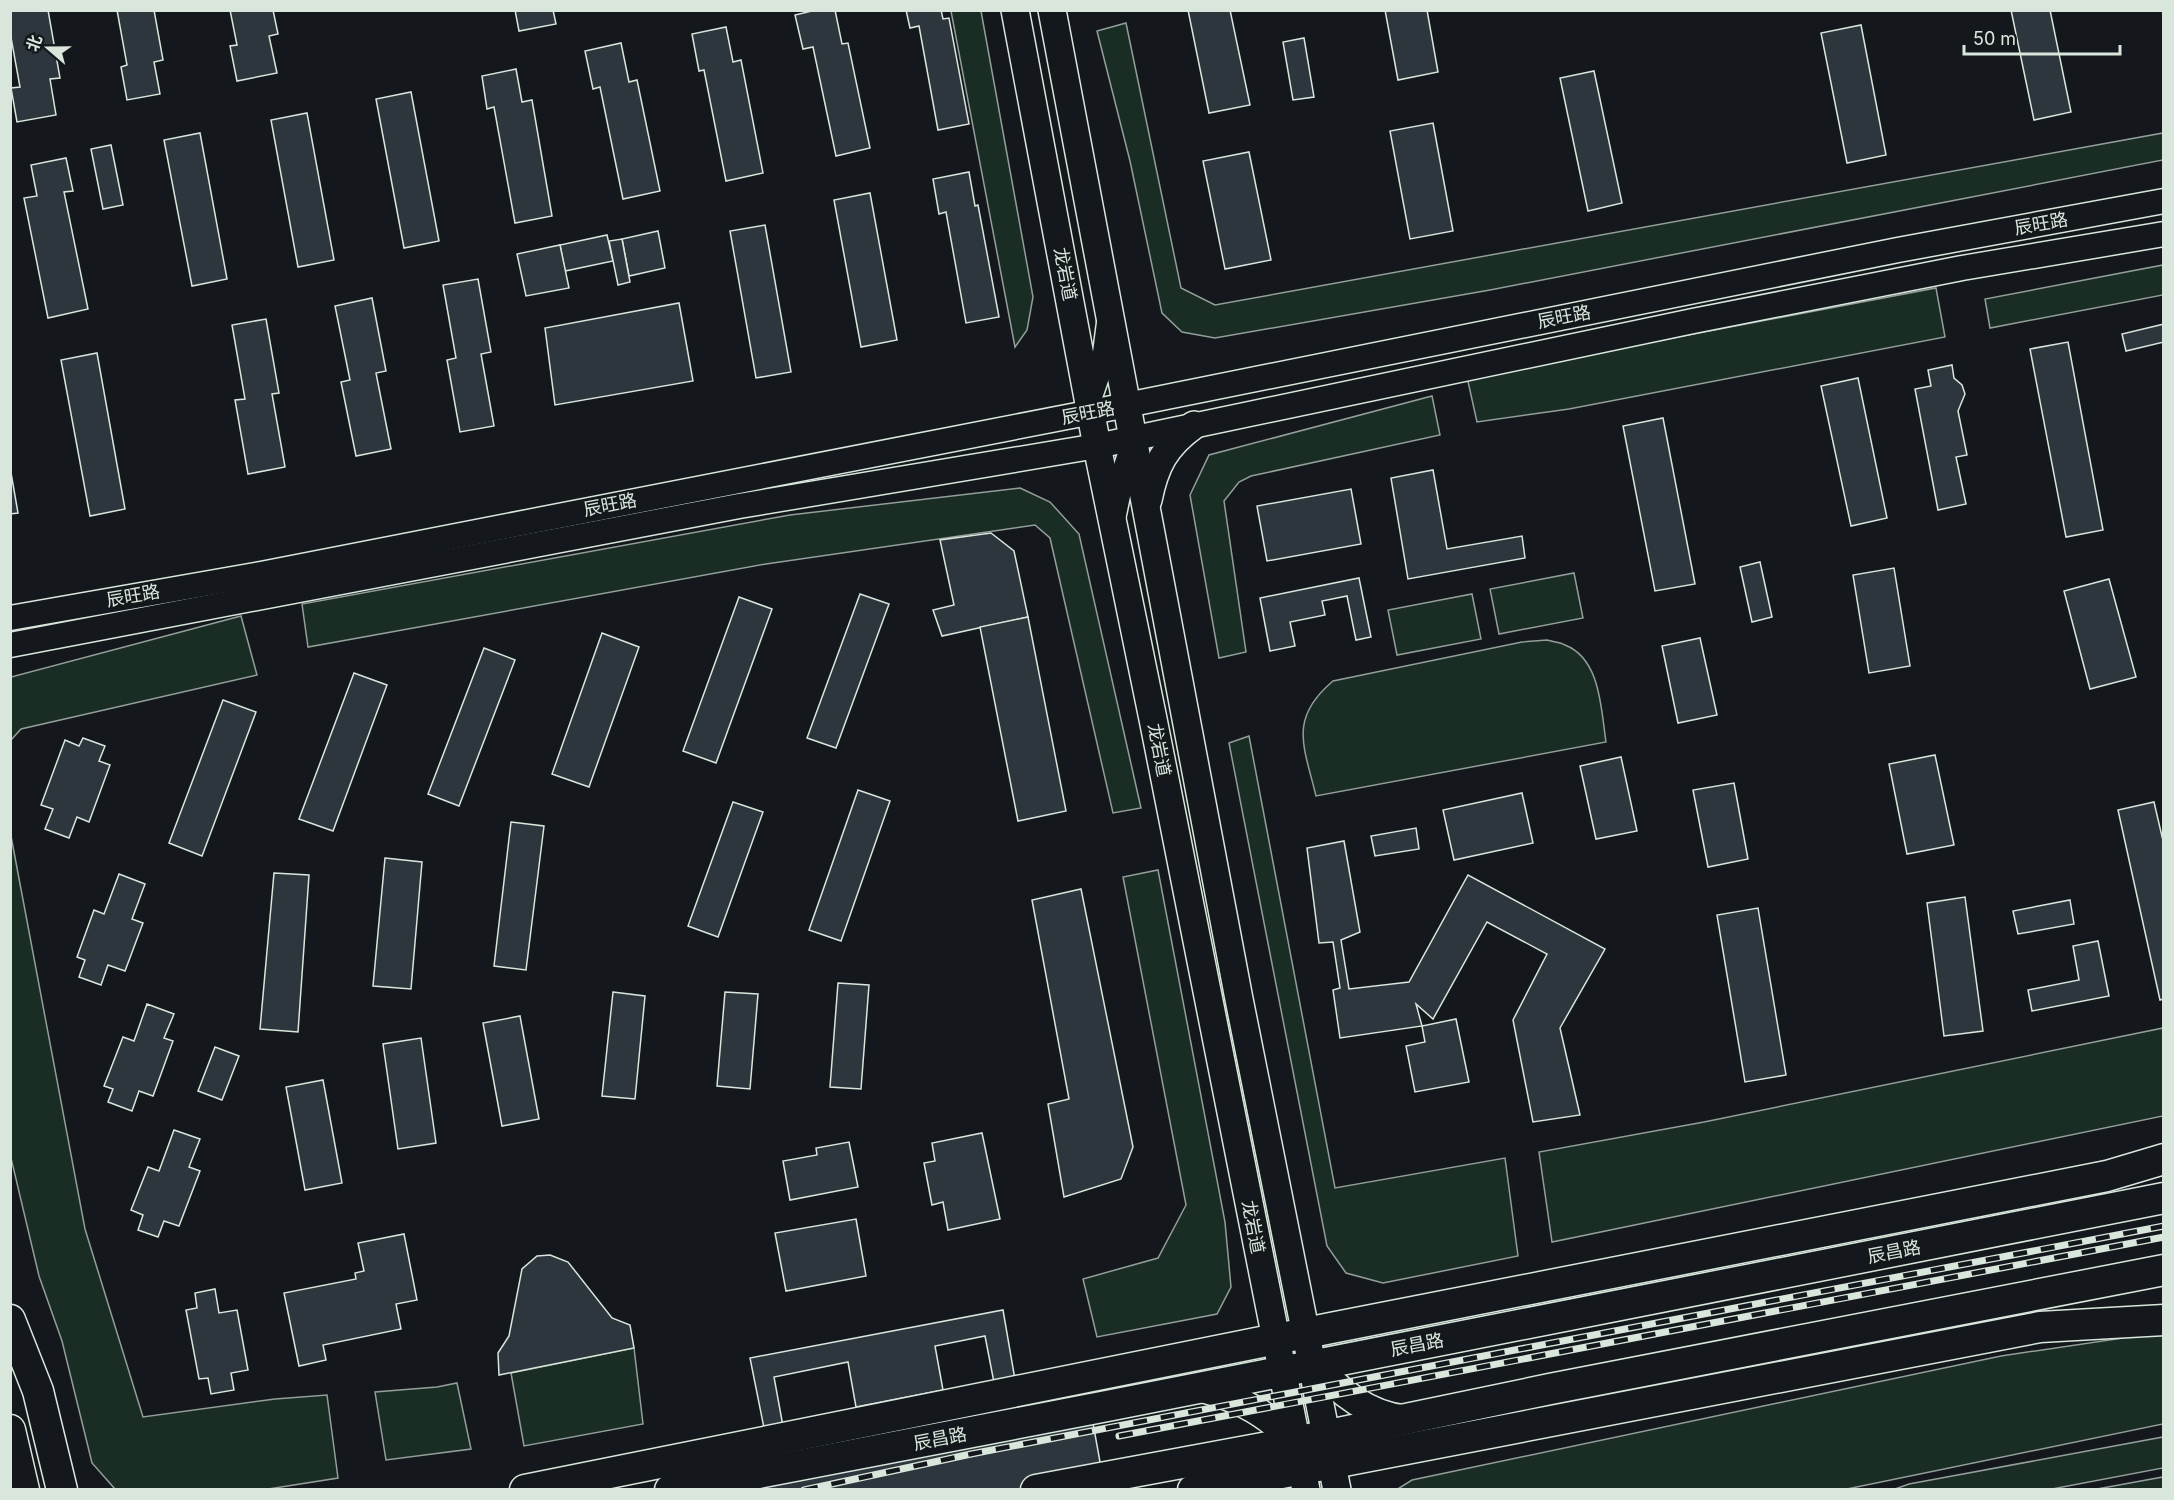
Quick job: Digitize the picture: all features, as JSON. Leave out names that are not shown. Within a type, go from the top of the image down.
[{"type":"main road","name":"龙岩道","points":[[1016,10],[1088,408],[1154,719],[1265,1289]]},
{"type":"main road","name":"龙岩道","points":[[1052,10],[1239,999],[1302,1350],[1319,1468]]},
{"type":"main road","points":[[1147,510],[1156,471],[1163,454],[1176,438],[1194,425]]},
{"type":"main road","points":[[525,1490],[1241,1346],[1302,1350],[2095,1179],[2163,1160]]},
{"type":"main road","name":"辰昌路","points":[[670,1490],[1283,1371],[1302,1350],[2163,1198]]},
{"type":"main road","points":[[1265,1289],[1273,1308],[1302,1350],[1343,1391],[1364,1407],[1388,1417],[1406,1419],[2163,1270]]},
{"type":"main road","points":[[2049,1293],[2163,1287]]},
{"type":"main road","points":[[1200,1388],[1221,1372],[1241,1346],[1250,1331],[1265,1289]]},
{"type":"main road","points":[[10,1320],[39,1391],[62,1490]]},
{"type":"main road","points":[[1193,1490],[1319,1468],[2040,1327],[2163,1320]]},
{"type":"main road","points":[[1283,1371],[1319,1468]]},
{"type":"main road","points":[[1200,1388],[1227,1395],[1252,1406],[1319,1468]]},
{"type":"main road","points":[[1036,1490],[1319,1468],[1406,1419]]},
{"type":"main road","points":[[10,1430],[24,1490]]},
{"type":"main road","points":[[673,1459],[736,1477]]},
{"type":"street","name":"辰旺路","points":[[10,618],[261,574],[1088,408],[1127,405],[1886,252],[2163,201]]},
{"type":"street","name":"辰旺路","points":[[10,645],[739,506],[1134,439],[1775,305],[1962,268],[2163,234]]},
{"type":"street","points":[[1022,459],[1051,444],[1070,430],[1088,408],[1104,353],[1110,315]]},
{"type":"street","points":[[1112,522],[1121,481],[1134,439],[1147,420],[1167,402],[1184,394]]},
{"type":"green space","points":[[951,11],[981,11],[1033,297],[1027,330],[1015,347]]},
{"type":"green space","points":[[1126,23],[1181,288],[1215,305],[2163,133],[2163,160],[1490,290],[1215,338],[1182,332],[1162,313],[1130,161],[1097,31]]},
{"type":"green space","points":[[2163,265],[2163,295],[1990,328],[1985,299]]},
{"type":"green space","points":[[1936,288],[1945,337],[1569,409],[1477,422],[1467,377]]},
{"type":"green space","points":[[1432,396],[1440,435],[1251,476],[1239,482],[1224,501],[1246,652],[1219,658],[1190,495],[1209,455]]},
{"type":"green space","points":[[1020,488],[1050,502],[1079,534],[1141,808],[1113,813],[1050,538],[1035,525],[766,564],[308,647],[302,604],[790,515]]},
{"type":"green space","points":[[1574,573],[1583,618],[1499,634],[1490,589]]},
{"type":"green space","points":[[1472,594],[1481,639],[1397,655],[1388,610]]},
{"type":"green space","points":[[241,616],[257,675],[21,729],[11,740],[11,677]]},
{"type":"green space","points":[[1547,640],[1565,645],[1577,652],[1586,662],[1597,687],[1606,742],[1316,796],[1304,748],[1303,734],[1310,708],[1333,681],[1522,642]]},
{"type":"green space","points":[[1249,736],[1335,1188],[1505,1158],[1518,1256],[1383,1283],[1346,1273],[1327,1246],[1229,743]]},
{"type":"green space","points":[[11,836],[85,1229],[143,1417],[275,1399],[327,1395],[338,1478],[262,1490],[115,1489],[92,1463],[62,1341],[39,1276],[11,1158]]},
{"type":"green space","points":[[1158,870],[1225,1222],[1231,1287],[1217,1314],[1097,1337],[1083,1279],[1158,1258],[1186,1205],[1123,877]]},
{"type":"green space","points":[[2163,1028],[2163,1116],[1552,1242],[1539,1152],[1704,1122]]},
{"type":"green space","points":[[2163,1332],[2163,1424],[1847,1489],[1396,1490],[1412,1480],[2001,1356]]},
{"type":"green space","points":[[634,1348],[643,1424],[524,1446],[511,1373]]},
{"type":"green space","points":[[457,1383],[471,1449],[386,1460],[375,1392]]},
{"type":"green space","points":[[2163,1437],[2163,1468],[2052,1489],[1895,1489],[1909,1484]]},
{"type":"green space","points":[[2163,1477],[2163,1489],[2097,1489]]},
{"type":"building","points":[[10,10],[48,10],[60,78],[50,79],[56,115],[17,122],[11,88],[20,87],[10,32]]},
{"type":"building","points":[[117,10],[154,10],[163,60],[154,62],[160,94],[127,100],[121,67],[127,65]]},
{"type":"building","points":[[230,10],[273,10],[278,34],[269,36],[277,73],[237,81],[230,46],[237,45]]},
{"type":"building","points":[[515,10],[553,10],[556,24],[519,31]]},
{"type":"building","points":[[816,10],[835,10],[842,44],[848,43],[870,148],[836,156],[813,47],[803,49],[795,15]]},
{"type":"building","points":[[906,10],[941,10],[943,19],[949,18],[969,124],[938,130],[919,26],[910,28]]},
{"type":"building","points":[[1188,10],[1230,10],[1250,105],[1209,113]]},
{"type":"building","points":[[1385,10],[1427,10],[1438,72],[1398,80]]},
{"type":"building","points":[[2011,10],[2050,10],[2071,112],[2034,120]]},
{"type":"building","points":[[1861,25],[1886,155],[1847,163],[1821,33]]},
{"type":"building","points":[[726,27],[733,62],[741,60],[763,173],[726,181],[704,70],[699,71],[692,34]]},
{"type":"building","points":[[1304,38],[1314,97],[1293,100],[1283,42]]},
{"type":"building","points":[[621,43],[629,82],[637,80],[660,191],[623,199],[600,87],[593,89],[585,51]]},
{"type":"building","points":[[516,69],[522,102],[532,100],[552,216],[515,223],[494,107],[487,109],[482,76]]},
{"type":"building","points":[[1594,71],[1622,203],[1588,211],[1560,78]]},
{"type":"building","points":[[411,92],[439,241],[404,248],[376,99]]},
{"type":"building","points":[[307,113],[334,260],[298,267],[271,120]]},
{"type":"building","points":[[1433,123],[1453,231],[1410,239],[1390,131]]},
{"type":"building","points":[[200,133],[227,279],[192,286],[164,140]]},
{"type":"building","points":[[111,145],[123,205],[103,209],[91,149]]},
{"type":"building","points":[[1249,152],[1271,260],[1225,269],[1203,161]]},
{"type":"building","points":[[66,158],[73,191],[64,192],[88,309],[48,318],[24,198],[37,196],[31,165]]},
{"type":"building","points":[[969,172],[975,206],[978,205],[999,317],[966,323],[946,212],[939,214],[933,179]]},
{"type":"building","points":[[870,193],[897,340],[861,347],[834,200]]},
{"type":"building","points":[[765,225],[791,372],[756,378],[730,231]]},
{"type":"building","points":[[658,231],[665,268],[629,276],[622,239]]},
{"type":"building","points":[[607,235],[613,261],[565,271],[560,245]]},
{"type":"building","points":[[622,239],[630,282],[618,285],[609,241]]},
{"type":"building","points":[[560,245],[569,288],[526,296],[517,254]]},
{"type":"building","points":[[478,279],[491,352],[481,354],[494,426],[460,432],[447,360],[456,358],[443,285]]},
{"type":"building","points":[[372,298],[386,371],[376,373],[391,449],[356,456],[341,382],[350,380],[335,306]]},
{"type":"building","points":[[679,303],[693,381],[555,405],[545,328]]},
{"type":"building","points":[[266,319],[279,393],[272,394],[285,467],[248,474],[235,400],[245,399],[232,325]]},
{"type":"building","points":[[2164,324],[2164,342],[2126,351],[2122,334]]},
{"type":"building","points":[[2068,342],[2103,530],[2066,537],[2030,349]]},
{"type":"building","points":[[97,353],[125,509],[90,516],[61,360]]},
{"type":"building","points":[[1952,365],[1954,378],[1962,385],[1965,394],[1958,411],[1967,455],[1956,457],[1966,504],[1938,510],[1915,389],[1931,386],[1928,370]]},
{"type":"building","points":[[1858,378],[1887,518],[1851,526],[1821,386]]},
{"type":"building","points":[[1663,418],[1695,584],[1655,591],[1623,426]]},
{"type":"building","points":[[10,467],[18,513],[10,514]]},
{"type":"building","points":[[1433,470],[1447,549],[1522,536],[1525,558],[1408,579],[1391,478]]},
{"type":"building","points":[[1351,489],[1361,544],[1267,561],[1257,506]]},
{"type":"building","points":[[991,533],[1014,551],[1028,617],[942,636],[933,610],[954,605],[940,540]]},
{"type":"building","points":[[1760,562],[1772,617],[1752,622],[1740,567]]},
{"type":"building","points":[[1894,568],[1910,666],[1869,673],[1853,575]]},
{"type":"building","points":[[1359,578],[1371,637],[1356,640],[1347,596],[1322,601],[1325,615],[1290,622],[1295,646],[1270,651],[1260,598]]},
{"type":"building","points":[[2109,579],[2136,677],[2090,689],[2064,591]]},
{"type":"building","points":[[860,594],[889,604],[836,748],[807,738]]},
{"type":"building","points":[[739,597],[772,609],[716,763],[683,751]]},
{"type":"building","points":[[1028,617],[1066,811],[1018,821],[980,627]]},
{"type":"building","points":[[602,633],[639,647],[589,787],[552,774]]},
{"type":"building","points":[[1700,638],[1717,715],[1678,723],[1662,646]]},
{"type":"building","points":[[484,648],[515,660],[459,806],[428,794]]},
{"type":"building","points":[[354,673],[387,685],[333,831],[299,819]]},
{"type":"building","points":[[223,700],[256,712],[202,856],[169,843]]},
{"type":"building","points":[[83,738],[105,746],[99,761],[110,765],[89,822],[77,817],[69,838],[45,829],[53,809],[41,805],[65,740],[79,746]]},
{"type":"building","points":[[1935,755],[1954,845],[1907,854],[1889,764]]},
{"type":"building","points":[[1621,757],[1637,831],[1596,839],[1580,766]]},
{"type":"building","points":[[1734,783],[1748,859],[1708,867],[1693,790]]},
{"type":"building","points":[[858,790],[890,801],[841,941],[809,930]]},
{"type":"building","points":[[1522,793],[1533,843],[1454,860],[1443,810]]},
{"type":"building","points":[[733,802],[763,812],[718,937],[688,926]]},
{"type":"building","points":[[2154,802],[2164,845],[2164,999],[2160,1000],[2118,810]]},
{"type":"building","points":[[511,822],[544,826],[526,970],[494,966]]},
{"type":"building","points":[[1416,828],[1419,849],[1375,856],[1371,836]]},
{"type":"building","points":[[1344,841],[1360,932],[1341,940],[1349,989],[1409,982],[1468,875],[1605,949],[1560,1028],[1580,1115],[1533,1122],[1513,1020],[1547,954],[1487,922],[1433,1019],[1416,1004],[1422,1026],[1340,1038],[1333,990],[1340,988],[1333,942],[1319,943],[1307,848]]},
{"type":"building","points":[[385,858],[422,862],[411,989],[373,986]]},
{"type":"building","points":[[274,873],[309,875],[298,1032],[260,1029]]},
{"type":"building","points":[[119,874],[145,884],[132,919],[143,923],[125,971],[108,965],[101,985],[79,977],[85,960],[77,957],[94,910],[104,914]]},
{"type":"building","points":[[1081,889],[1133,1147],[1121,1179],[1064,1197],[1048,1104],[1069,1099],[1032,900]]},
{"type":"building","points":[[1965,897],[1983,1031],[1944,1036],[1927,903]]},
{"type":"building","points":[[2070,900],[2074,924],[2018,934],[2013,911]]},
{"type":"building","points":[[1758,908],[1786,1075],[1745,1082],[1717,915]]},
{"type":"building","points":[[2098,941],[2109,996],[2032,1011],[2028,990],[2079,980],[2073,946]]},
{"type":"building","points":[[838,983],[869,985],[861,1089],[830,1087]]},
{"type":"building","points":[[613,992],[645,996],[635,1099],[602,1096]]},
{"type":"building","points":[[725,992],[758,994],[750,1089],[717,1086]]},
{"type":"building","points":[[147,1004],[174,1014],[164,1038],[173,1041],[153,1096],[139,1091],[132,1111],[108,1102],[113,1089],[104,1086],[123,1037],[134,1041]]},
{"type":"building","points":[[520,1016],[539,1119],[502,1126],[483,1023]]},
{"type":"building","points":[[1456,1019],[1469,1082],[1415,1092],[1406,1046],[1425,1042],[1422,1026]]},
{"type":"building","points":[[421,1038],[436,1143],[398,1149],[383,1044]]},
{"type":"building","points":[[215,1047],[239,1056],[222,1100],[198,1091]]},
{"type":"building","points":[[323,1080],[342,1183],[305,1190],[286,1087]]},
{"type":"building","points":[[174,1130],[200,1139],[189,1167],[200,1171],[179,1226],[164,1221],[158,1237],[138,1230],[143,1215],[131,1210],[148,1167],[159,1171]]},
{"type":"building","points":[[982,1133],[1000,1219],[948,1230],[943,1202],[932,1205],[924,1163],[935,1161],[932,1143]]},
{"type":"building","points":[[849,1142],[858,1187],[790,1200],[783,1161],[817,1155],[816,1148]]},
{"type":"building","points":[[856,1219],[866,1276],[786,1291],[775,1233]]},
{"type":"building","points":[[404,1234],[417,1300],[396,1304],[401,1329],[323,1345],[326,1360],[299,1366],[284,1293],[356,1279],[355,1273],[364,1271],[358,1243]]},
{"type":"building","points":[[550,1255],[568,1262],[612,1318],[630,1325],[634,1348],[499,1375],[498,1353],[509,1336],[522,1269],[537,1256]]},
{"type":"building","points":[[215,1289],[219,1313],[237,1310],[248,1370],[231,1373],[234,1390],[211,1394],[208,1378],[199,1379],[186,1310],[197,1308],[195,1293]]},
{"type":"building","points":[[1003,1310],[1023,1426],[1091,1412],[1102,1473],[1033,1490],[699,1490],[773,1473],[750,1358]],"holes":[[[985,1336],[1003,1429],[791,1470],[774,1377],[848,1362],[856,1407],[943,1390],[935,1346]]]},
{"type":"railway","points":[[804,1490],[971,1454],[2164,1226]]},
{"type":"railway","points":[[1119,1436],[2164,1237]]}]
